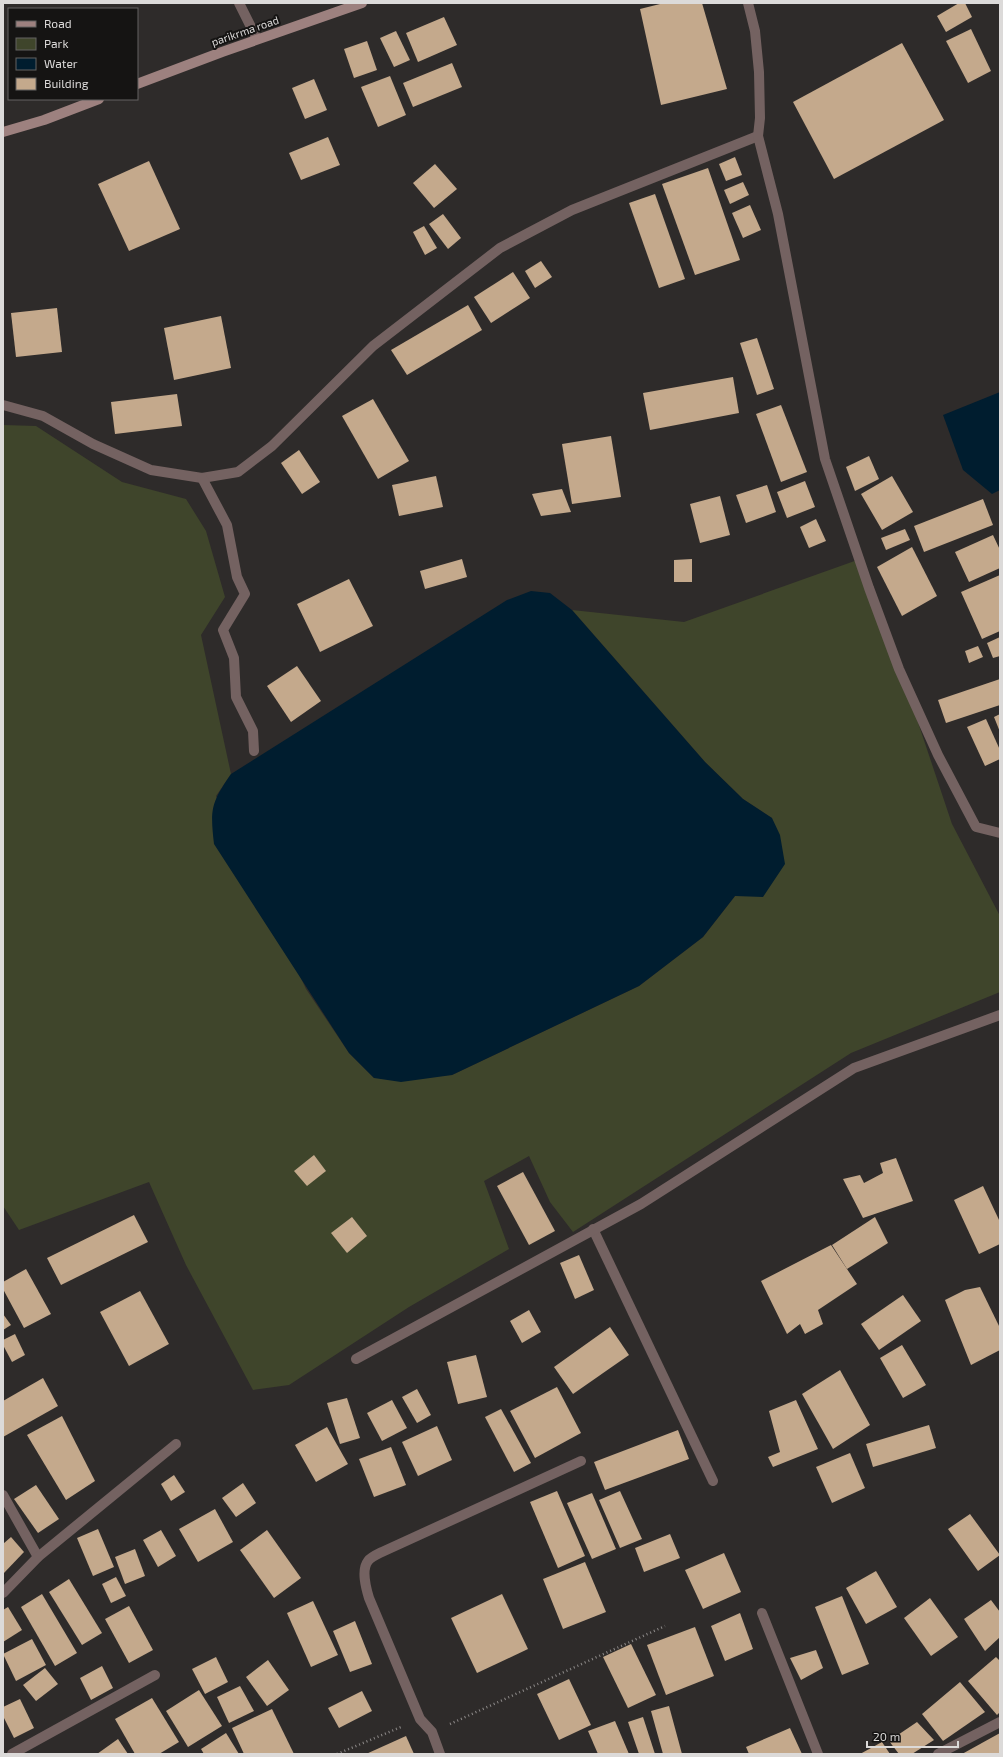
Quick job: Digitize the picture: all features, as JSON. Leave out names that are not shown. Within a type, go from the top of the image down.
[{"type":"street","points":[[239,3],[257,39]]},
{"type":"street","name":"parikrma road","points":[[138,84],[257,39],[362,3]]},
{"type":"street","points":[[748,3],[754,31],[759,72],[760,118],[758,136],[778,214],[825,459],[869,588],[902,676],[938,755],[976,827],[1000,833]]},
{"type":"street","points":[[3,132],[44,120],[96,100]]},
{"type":"street","points":[[3,405],[43,416],[93,444],[151,470],[202,478],[238,472],[272,446],[373,346],[500,248],[572,210],[758,136]]},
{"type":"street","points":[[202,478],[227,525],[237,577],[245,594],[222,630],[234,658],[236,697],[253,731],[254,751]]},
{"type":"street","points":[[356,1359],[641,1204],[854,1068],[1000,1015]]},
{"type":"street","points":[[593,1229],[713,1481]]},
{"type":"street","points":[[3,1593],[38,1557],[176,1444]]},
{"type":"street","points":[[440,1754],[432,1732],[420,1719],[368,1598],[365,1582],[368,1560],[382,1552],[581,1461]]},
{"type":"street","points":[[3,1494],[38,1557]]},
{"type":"street","points":[[762,1613],[818,1754]]},
{"type":"street","points":[[12,1754],[155,1675]]},
{"type":"street","points":[[938,1754],[1000,1722]]},
{"type":"path","points":[[432,1732],[664,1626]]},
{"type":"path","points":[[337,1754],[420,1719]]},
{"type":"green space","points":[[3,425],[36,426],[122,482],[186,499],[206,531],[225,597],[201,635],[231,774],[216,796],[306,989],[349,1053],[374,1078],[452,1075],[639,986],[703,937],[735,896],[772,818],[743,799],[705,762],[572,610],[684,622],[863,558],[952,824],[1000,916],[1000,992],[851,1053],[573,1232],[550,1202],[529,1156],[484,1181],[509,1249],[409,1307],[289,1385],[253,1390],[186,1265],[149,1182],[19,1230],[3,1206]]},
{"type":"water","points":[[1000,392],[1000,490],[992,494],[963,470],[943,415]]},
{"type":"water","points":[[531,591],[550,593],[572,610],[705,762],[743,799],[772,818],[780,835],[785,864],[763,897],[735,896],[703,937],[639,986],[452,1075],[401,1082],[374,1078],[349,1053],[214,844],[212,814],[216,800],[219,792],[231,774],[507,600]]},
{"type":"building","points":[[664,3],[702,3],[727,89],[661,105],[640,9]]},
{"type":"building","points":[[959,3],[965,3],[972,17],[946,32],[937,16]]},
{"type":"building","points":[[444,17],[457,45],[418,62],[406,33]]},
{"type":"building","points":[[971,29],[991,71],[968,83],[946,41]]},
{"type":"building","points":[[396,31],[410,60],[394,67],[380,38]]},
{"type":"building","points":[[367,41],[377,70],[354,78],[344,49]]},
{"type":"building","points":[[902,43],[944,120],[834,179],[793,102]]},
{"type":"building","points":[[452,63],[462,87],[413,107],[403,83]]},
{"type":"building","points":[[390,76],[406,115],[378,127],[361,87]]},
{"type":"building","points":[[314,79],[327,110],[305,119],[292,88]]},
{"type":"building","points":[[328,137],[340,165],[301,180],[289,153]]},
{"type":"building","points":[[735,157],[742,175],[726,181],[719,164]]},
{"type":"building","points":[[149,161],[180,229],[129,251],[98,184]]},
{"type":"building","points":[[435,164],[457,189],[434,208],[413,183]]},
{"type":"building","points":[[708,168],[740,260],[695,275],[662,184]]},
{"type":"building","points":[[743,182],[749,195],[730,204],[724,190]]},
{"type":"building","points":[[655,194],[685,279],[659,288],[629,203]]},
{"type":"building","points":[[750,205],[761,230],[743,238],[732,213]]},
{"type":"building","points":[[443,214],[461,238],[448,249],[429,224]]},
{"type":"building","points":[[424,226],[437,248],[425,255],[413,232]]},
{"type":"building","points":[[541,261],[552,277],[535,288],[525,271]]},
{"type":"building","points":[[513,272],[530,298],[491,323],[474,297]]},
{"type":"building","points":[[468,305],[482,330],[407,375],[391,350]]},
{"type":"building","points":[[57,308],[62,352],[16,357],[11,313]]},
{"type":"building","points":[[221,316],[231,368],[174,380],[164,328]]},
{"type":"building","points":[[757,338],[774,389],[757,395],[740,343]]},
{"type":"building","points":[[733,377],[739,413],[650,430],[643,393]]},
{"type":"building","points":[[177,394],[182,426],[115,434],[111,402]]},
{"type":"building","points":[[373,399],[409,461],[378,479],[342,416]]},
{"type":"building","points":[[781,405],[807,472],[781,482],[756,414]]},
{"type":"building","points":[[611,436],[621,497],[572,504],[562,444]]},
{"type":"building","points":[[299,450],[320,482],[302,494],[281,463]]},
{"type":"building","points":[[869,456],[879,479],[855,491],[846,467]]},
{"type":"building","points":[[436,476],[443,507],[399,516],[392,485]]},
{"type":"building","points":[[892,476],[913,512],[882,530],[861,494]]},
{"type":"building","points":[[805,481],[815,507],[787,518],[777,492]]},
{"type":"building","points":[[767,485],[776,512],[746,523],[736,495]]},
{"type":"building","points":[[562,489],[571,512],[541,516],[532,494]]},
{"type":"building","points":[[720,496],[730,535],[700,543],[690,504]]},
{"type":"building","points":[[983,499],[993,525],[924,552],[914,526]]},
{"type":"building","points":[[816,519],[826,541],[809,548],[800,527]]},
{"type":"building","points":[[905,529],[910,540],[886,550],[881,538]]},
{"type":"building","points":[[993,535],[1000,550],[1000,568],[969,582],[955,552]]},
{"type":"building","points":[[912,547],[937,596],[902,616],[877,567]]},
{"type":"building","points":[[462,559],[467,577],[425,589],[420,571]]},
{"type":"building","points":[[692,559],[692,582],[674,582],[674,560]]},
{"type":"building","points":[[1000,575],[1000,631],[982,639],[961,592]]},
{"type":"building","points":[[349,579],[373,626],[320,652],[297,604]]},
{"type":"building","points":[[1000,637],[1000,656],[993,658],[987,643]]},
{"type":"building","points":[[978,646],[983,657],[969,663],[965,651]]},
{"type":"building","points":[[297,666],[321,701],[291,722],[267,686]]},
{"type":"building","points":[[1000,679],[1000,705],[946,723],[938,700]]},
{"type":"building","points":[[1000,714],[1000,732],[994,717]]},
{"type":"building","points":[[986,719],[1000,750],[1000,759],[985,766],[967,727]]},
{"type":"building","points":[[314,1155],[326,1171],[307,1186],[294,1171]]},
{"type":"building","points":[[896,1158],[913,1201],[863,1218],[843,1179],[860,1175],[864,1183],[883,1173],[880,1163]]},
{"type":"building","points":[[523,1172],[555,1231],[529,1245],[497,1186]]},
{"type":"building","points":[[983,1186],[1000,1222],[1000,1244],[979,1254],[954,1200]]},
{"type":"building","points":[[134,1215],[148,1242],[61,1285],[47,1258]]},
{"type":"building","points":[[352,1217],[367,1236],[347,1253],[331,1233]]},
{"type":"building","points":[[875,1217],[888,1243],[847,1269],[832,1245]]},
{"type":"building","points":[[831,1245],[857,1284],[818,1310],[823,1324],[805,1334],[800,1324],[787,1334],[761,1281]]},
{"type":"building","points":[[579,1255],[594,1290],[575,1299],[560,1263]]},
{"type":"building","points":[[26,1269],[51,1314],[24,1328],[3,1289],[3,1282]]},
{"type":"building","points":[[980,1287],[1000,1328],[1000,1350],[971,1365],[945,1300],[965,1290]]},
{"type":"building","points":[[140,1291],[169,1344],[129,1366],[100,1312]]},
{"type":"building","points":[[903,1295],[921,1321],[879,1350],[861,1324]]},
{"type":"building","points":[[529,1310],[541,1332],[522,1343],[510,1321]]},
{"type":"building","points":[[3,1314],[11,1325],[3,1330]]},
{"type":"building","points":[[610,1327],[629,1355],[573,1394],[554,1367]]},
{"type":"building","points":[[15,1334],[25,1355],[12,1362],[3,1345],[3,1340]]},
{"type":"building","points":[[902,1345],[926,1385],[903,1398],[880,1358]]},
{"type":"building","points":[[476,1355],[487,1397],[458,1404],[447,1362]]},
{"type":"building","points":[[840,1370],[870,1425],[833,1449],[802,1394]]},
{"type":"building","points":[[43,1378],[58,1406],[3,1437],[3,1401]]},
{"type":"building","points":[[557,1387],[581,1433],[535,1458],[510,1411]]},
{"type":"building","points":[[417,1389],[431,1415],[417,1423],[402,1397]]},
{"type":"building","points":[[347,1398],[360,1438],[340,1444],[327,1403]]},
{"type":"building","points":[[392,1400],[407,1428],[382,1441],[367,1413]]},
{"type":"building","points":[[796,1400],[818,1449],[773,1467],[768,1457],[780,1452],[769,1411]]},
{"type":"building","points":[[501,1409],[531,1463],[514,1472],[485,1417]]},
{"type":"building","points":[[62,1416],[95,1481],[66,1500],[27,1435]]},
{"type":"building","points":[[929,1425],[936,1448],[873,1467],[866,1444]]},
{"type":"building","points":[[437,1426],[452,1460],[418,1476],[402,1442]]},
{"type":"building","points":[[327,1427],[348,1464],[316,1482],[295,1445]]},
{"type":"building","points":[[678,1430],[689,1459],[605,1490],[594,1462]]},
{"type":"building","points":[[391,1447],[406,1485],[374,1497],[359,1459]]},
{"type":"building","points":[[850,1453],[865,1488],[832,1503],[816,1467]]},
{"type":"building","points":[[174,1475],[185,1492],[171,1501],[161,1484]]},
{"type":"building","points":[[243,1483],[256,1503],[236,1517],[222,1498]]},
{"type":"building","points":[[36,1485],[59,1519],[38,1533],[14,1499]]},
{"type":"building","points":[[557,1491],[585,1556],[558,1568],[530,1502]]},
{"type":"building","points":[[620,1491],[642,1539],[620,1548],[599,1500]]},
{"type":"building","points":[[592,1493],[616,1549],[592,1559],[567,1503]]},
{"type":"building","points":[[215,1509],[233,1542],[198,1562],[179,1529]]},
{"type":"building","points":[[970,1514],[1000,1555],[978,1571],[948,1529]]},
{"type":"building","points":[[98,1529],[114,1567],[93,1576],[77,1538]]},
{"type":"building","points":[[161,1530],[176,1556],[158,1567],[143,1540]]},
{"type":"building","points":[[267,1530],[301,1578],[274,1598],[240,1550]]},
{"type":"building","points":[[670,1534],[680,1558],[644,1572],[635,1548]]},
{"type":"building","points":[[11,1537],[24,1552],[3,1574],[3,1544]]},
{"type":"building","points":[[135,1549],[145,1576],[125,1584],[115,1557]]},
{"type":"building","points":[[724,1553],[741,1592],[703,1609],[685,1570]]},
{"type":"building","points":[[585,1562],[606,1612],[563,1629],[543,1579]]},
{"type":"building","points":[[876,1571],[897,1607],[866,1624],[846,1588]]},
{"type":"building","points":[[116,1577],[126,1596],[111,1603],[102,1584]]},
{"type":"building","points":[[69,1579],[102,1633],[82,1645],[49,1592]]},
{"type":"building","points":[[42,1594],[77,1653],[55,1666],[21,1607]]},
{"type":"building","points":[[502,1594],[528,1649],[477,1673],[451,1618]]},
{"type":"building","points":[[842,1596],[869,1664],[842,1675],[815,1607]]},
{"type":"building","points":[[930,1598],[958,1637],[931,1656],[904,1618]]},
{"type":"building","points":[[991,1600],[1000,1612],[1000,1637],[985,1651],[964,1619]]},
{"type":"building","points":[[313,1601],[338,1655],[311,1667],[287,1613]]},
{"type":"building","points":[[129,1606],[153,1650],[129,1663],[105,1619]]},
{"type":"building","points":[[8,1607],[22,1630],[3,1642],[3,1610]]},
{"type":"building","points":[[740,1613],[753,1649],[725,1661],[711,1626]]},
{"type":"building","points":[[355,1621],[372,1664],[350,1672],[333,1631]]},
{"type":"building","points":[[695,1627],[714,1676],[666,1695],[647,1645]]},
{"type":"building","points":[[32,1639],[46,1665],[16,1681],[3,1654]]},
{"type":"building","points":[[631,1644],[656,1695],[628,1708],[603,1657]]},
{"type":"building","points":[[816,1650],[823,1668],[801,1680],[790,1658]]},
{"type":"building","points":[[216,1657],[228,1682],[205,1694],[192,1669]]},
{"type":"building","points":[[996,1657],[1000,1661],[1000,1712],[997,1715],[968,1681]]},
{"type":"building","points":[[268,1660],[289,1690],[267,1706],[246,1677]]},
{"type":"building","points":[[102,1666],[113,1688],[91,1700],[80,1678]]},
{"type":"building","points":[[45,1668],[58,1684],[36,1701],[23,1685]]},
{"type":"building","points":[[569,1679],[591,1725],[559,1740],[537,1694]]},
{"type":"building","points":[[960,1682],[985,1712],[943,1741],[922,1714]]},
{"type":"building","points":[[240,1686],[254,1711],[229,1723],[217,1697]]},
{"type":"building","points":[[199,1690],[222,1726],[188,1747],[166,1711]]},
{"type":"building","points":[[362,1691],[372,1711],[339,1728],[328,1708]]},
{"type":"building","points":[[152,1698],[179,1742],[159,1754],[135,1754],[115,1719]]},
{"type":"building","points":[[20,1699],[34,1728],[14,1738],[3,1716],[3,1707]]},
{"type":"building","points":[[669,1706],[682,1754],[663,1754],[651,1711]]},
{"type":"building","points":[[272,1709],[294,1754],[244,1754],[232,1728]]},
{"type":"building","points":[[643,1717],[655,1754],[639,1754],[628,1722]]},
{"type":"building","points":[[615,1721],[629,1754],[598,1754],[588,1731]]},
{"type":"building","points":[[917,1722],[934,1740],[912,1754],[899,1754],[889,1741]]},
{"type":"building","points":[[790,1728],[802,1754],[749,1754],[746,1747]]},
{"type":"building","points":[[226,1733],[239,1754],[204,1754],[201,1749]]},
{"type":"building","points":[[1000,1733],[1000,1754],[962,1754]]},
{"type":"building","points":[[406,1736],[414,1754],[366,1754]]},
{"type":"building","points":[[118,1739],[128,1754],[97,1754]]},
{"type":"building","points":[[882,1742],[890,1754],[860,1754]]}]
